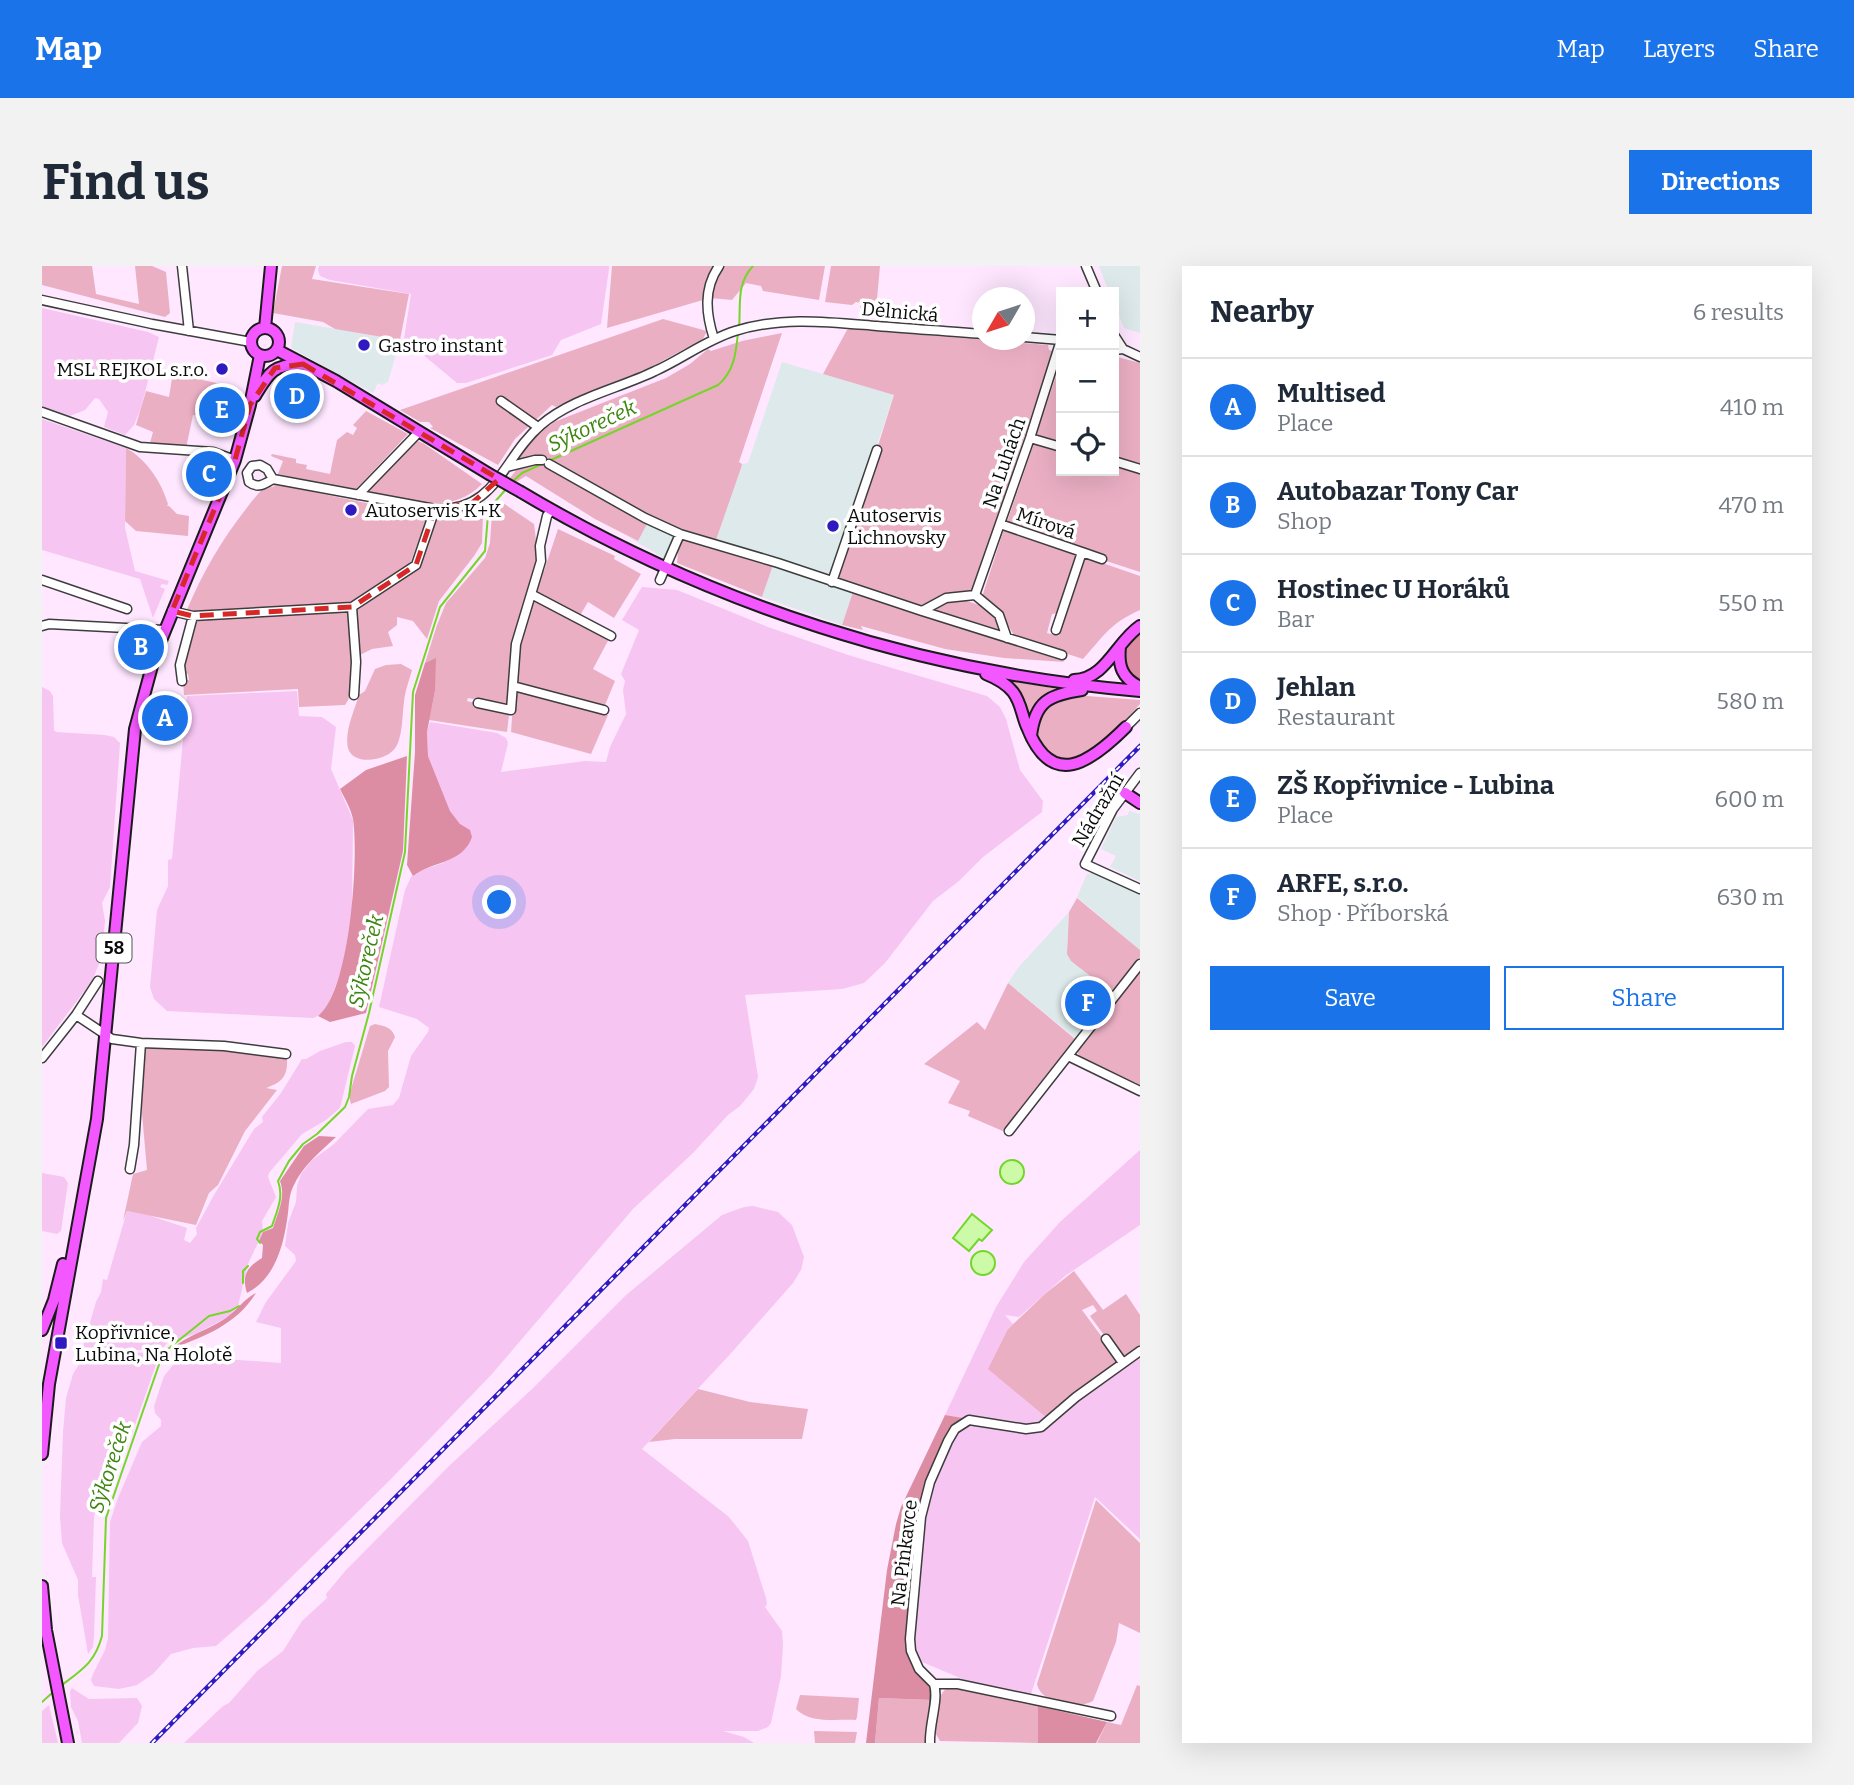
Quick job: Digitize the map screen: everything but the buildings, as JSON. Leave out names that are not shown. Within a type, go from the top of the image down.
[{"type":"main road","points":[[265,328],[271,266]]},
{"type":"main road","points":[[265,328],[276,335],[279,343],[269,356],[260,355],[253,350],[251,342],[256,331],[265,328]]},
{"type":"main road","points":[[277,349],[551,510],[665,568],[727,595],[830,630],[967,666],[1095,688],[1140,689]]},
{"type":"main road","name":"58","points":[[42,1454],[51,1372],[91,1156],[106,1035],[135,729],[148,673],[235,460],[260,355]]},
{"type":"main road","points":[[250,405],[270,372],[281,365],[303,364]]},
{"type":"main road","points":[[1050,681],[1080,680],[1093,676],[1140,626]]},
{"type":"main road","points":[[1120,645],[1122,671],[1140,689]]},
{"type":"main road","points":[[967,666],[993,677],[1012,690],[1019,701],[1037,749],[1047,759],[1070,765],[1091,758],[1126,727]]},
{"type":"main road","points":[[1031,736],[1034,716],[1048,699],[1060,693],[1095,688]]},
{"type":"main road","points":[[1125,793],[1140,803]]},
{"type":"main road","points":[[42,1330],[54,1300],[91,1156]]},
{"type":"main road","points":[[42,1586],[44,1630],[68,1743]]},
{"type":"street","points":[[182,266],[189,331]]},
{"type":"street","points":[[714,339],[706,308],[719,266]]},
{"type":"street","points":[[1086,266],[1095,287]]},
{"type":"street","points":[[42,300],[251,342]]},
{"type":"street","name":"Dělnická","points":[[273,479],[435,509],[460,508],[477,501],[492,487],[521,445],[538,428],[573,405],[651,373],[731,332],[768,323],[814,321],[972,333]]},
{"type":"street","points":[[1035,338],[1056,340]]},
{"type":"street","points":[[1119,349],[1140,357]]},
{"type":"street","name":"Na Luhách","points":[[975,595],[1058,350]]},
{"type":"street","points":[[501,401],[538,428]]},
{"type":"street","points":[[42,412],[140,447],[213,452],[235,460]]},
{"type":"street","points":[[358,495],[419,432]]},
{"type":"street","points":[[1030,438],[1056,446]]},
{"type":"street","points":[[832,582],[877,450]]},
{"type":"street","points":[[507,467],[535,460],[546,462],[645,518],[680,534],[1062,655]]},
{"type":"street","points":[[1119,463],[1140,469]]},
{"type":"street","points":[[172,611],[193,616],[352,607],[416,565],[435,509]]},
{"type":"street","points":[[478,703],[511,709],[516,644],[541,561],[540,546],[551,510]]},
{"type":"street","name":"Mírová","points":[[1000,524],[1102,559]]},
{"type":"street","points":[[660,580],[680,534]]},
{"type":"street","name":"Mírová","points":[[1056,630],[1082,552]]},
{"type":"street","points":[[42,580],[127,609]]},
{"type":"street","points":[[531,593],[611,636]]},
{"type":"street","points":[[922,611],[946,598],[975,595],[999,615],[1007,638]]},
{"type":"street","points":[[352,607],[356,662],[354,695]]},
{"type":"street","points":[[182,681],[180,665],[193,616]]},
{"type":"street","points":[[42,626],[164,631]]},
{"type":"street","points":[[513,686],[604,710]]},
{"type":"street","points":[[1126,727],[1140,713]]},
{"type":"street","name":"Nádražní","points":[[1140,773],[1101,831],[1085,864],[1140,888]]},
{"type":"street","points":[[1009,1130],[1140,964]]},
{"type":"street","points":[[42,1058],[76,1015],[98,981]]},
{"type":"street","points":[[76,1015],[112,1039],[141,1043],[225,1046],[286,1054]]},
{"type":"street","points":[[130,1169],[136,1132],[141,1043]]},
{"type":"street","points":[[1068,1056],[1140,1091]]},
{"type":"street","points":[[1106,1339],[1123,1363]]},
{"type":"street","name":"Na Pinkavce","points":[[934,1684],[915,1662],[910,1639],[921,1517],[930,1482],[952,1433],[969,1420],[1026,1429],[1041,1427],[1076,1396],[1140,1351]]},
{"type":"street","points":[[930,1743],[929,1726],[936,1694],[934,1684],[958,1684],[1111,1716]]},
{"type":"highlighted area","points":[[303,364],[499,479],[472,503],[435,509],[416,565],[352,607],[193,616],[172,611],[235,460],[250,405],[275,368]]},
{"type":"shaded area","points":[[42,266],[92,266],[96,294],[139,304],[135,266],[152,266],[166,272],[170,313],[165,317],[42,285]]},
{"type":"shaded area","points":[[282,266],[316,266],[312,279],[409,294],[400,340],[335,329],[323,322],[273,313]]},
{"type":"shaded area","points":[[319,266],[609,266],[609,269],[601,324],[561,340],[552,355],[466,383],[457,383],[404,339],[411,294],[330,280],[320,276]]},
{"type":"shaded area","points":[[612,266],[715,266],[703,300],[607,328]]},
{"type":"shaded area","points":[[721,266],[825,266],[819,300],[763,291],[761,286],[746,283],[732,300],[710,298]]},
{"type":"shaded area","points":[[831,266],[880,266],[876,310],[860,308],[861,303],[856,302],[852,305],[825,302]]},
{"type":"shaded area","points":[[1099,266],[1140,266],[1140,333],[1124,328],[1119,316],[1119,287],[1107,287]]},
{"type":"shaded area","points":[[42,308],[148,332],[159,337],[141,408],[134,425],[125,435],[104,427],[108,412],[99,399],[95,398],[85,410],[67,417],[42,407]]},
{"type":"shaded area","points":[[663,319],[707,331],[703,339],[653,366],[556,407],[552,405],[515,439],[498,465],[430,428],[433,427],[429,422],[420,422],[400,410]]},
{"type":"shaded area","points":[[295,322],[400,340],[388,382],[382,385],[378,383],[373,393],[291,348]]},
{"type":"shaded area","points":[[847,330],[972,339],[972,350],[1035,350],[1035,344],[1048,345],[1049,350],[1053,351],[972,591],[949,594],[946,592],[944,596],[922,607],[836,579],[894,395],[823,374]]},
{"type":"shaded area","points":[[782,333],[716,540],[665,524],[644,514],[555,462],[551,463],[540,457],[516,459],[534,438],[554,422],[666,378],[690,364],[708,349],[711,351]]},
{"type":"shaded area","points":[[1119,357],[1140,363],[1140,464],[1119,458]]},
{"type":"shaded area","points":[[782,362],[894,395],[832,578],[716,540],[742,464],[748,463]]},
{"type":"shaded area","points":[[174,366],[198,379],[235,387],[231,402],[214,399],[210,417],[193,415],[186,448],[150,443],[153,432],[136,425],[146,391],[169,397]]},
{"type":"shaded area","points":[[1056,376],[1056,441],[1036,435]]},
{"type":"shaded area","points":[[366,411],[408,434],[357,488],[353,490],[278,474],[283,461],[271,456],[272,454],[296,459],[296,463],[307,465],[306,469],[330,474],[337,440],[347,432],[353,435],[357,428],[353,425]]},
{"type":"shaded area","points":[[42,419],[126,448],[125,528],[135,571],[169,581],[167,585],[162,584],[160,587],[165,589],[153,618],[140,579],[42,550]]},
{"type":"shaded area","points":[[418,441],[482,484],[470,494],[443,503],[414,501],[370,492],[371,486]]},
{"type":"shaded area","points":[[1034,443],[1056,449],[1056,476],[1119,476],[1119,466],[1140,472],[1140,572],[1103,560],[1104,556],[1007,522]]},
{"type":"shaded area","points":[[126,448],[140,458],[157,479],[167,506],[177,514],[189,516],[188,536],[136,531],[125,521]]},
{"type":"shaded area","points":[[542,461],[599,498],[648,522],[638,541],[595,519],[526,476],[516,482],[510,478],[518,468]]},
{"type":"shaded area","points":[[275,484],[426,513],[428,516],[409,566],[356,602],[186,612],[210,562],[229,532],[263,488],[273,487]]},
{"type":"shaded area","points":[[500,501],[534,524],[539,564],[514,645],[507,706],[468,698],[467,701],[505,711],[509,715],[507,732],[429,720],[435,691],[425,663],[446,603],[485,558],[490,543],[492,512]]},
{"type":"shaded area","points":[[486,506],[483,514],[482,543],[439,601],[427,639],[413,621],[397,617],[397,625],[388,632],[393,646],[372,649],[360,655],[356,611],[416,569],[436,514],[472,512],[474,508]]},
{"type":"shaded area","points":[[648,522],[673,533],[674,537],[664,558],[625,535],[638,541]]},
{"type":"shaded area","points":[[558,529],[615,556],[614,559],[641,574],[614,618],[588,602],[579,617],[535,594],[541,568],[544,571]]},
{"type":"shaded area","points":[[1004,529],[1077,556],[1058,613],[1052,614],[1047,633],[1059,636],[1085,557],[1140,576],[1140,610],[1114,625],[1083,659],[1015,637],[999,610],[982,597]]},
{"type":"shaded area","points":[[685,536],[773,565],[762,597],[677,563],[679,541]]},
{"type":"shaded area","points":[[773,565],[853,592],[842,625],[762,597]]},
{"type":"shaded area","points":[[642,587],[677,590],[768,627],[848,655],[987,696],[1000,707],[1006,719],[1020,770],[1043,801],[1042,812],[983,857],[959,881],[933,901],[885,963],[864,983],[842,989],[745,995],[758,1077],[754,1089],[693,1153],[633,1209],[492,1374],[389,1481],[265,1603],[216,1646],[171,1654],[153,1674],[137,1685],[119,1689],[94,1686],[91,1680],[108,1638],[110,1522],[142,1442],[161,1426],[154,1406],[164,1376],[178,1359],[210,1358],[281,1363],[281,1328],[256,1322],[266,1302],[296,1261],[295,1255],[285,1246],[301,1174],[311,1161],[334,1144],[368,1109],[393,1105],[399,1098],[411,1056],[428,1032],[429,1028],[417,1019],[379,1007],[405,890],[411,877],[419,871],[443,863],[460,824],[450,811],[428,756],[427,732],[430,722],[497,733],[506,738],[508,743],[501,772],[585,761],[606,762],[626,714],[623,690],[625,681],[621,674],[639,630],[622,620]]},
{"type":"shaded area","points":[[853,592],[1065,662],[1004,658],[945,649],[861,626],[863,630],[842,625]]},
{"type":"shaded area","points":[[532,597],[610,637],[593,669],[615,681],[602,707],[518,684],[515,680],[521,632]]},
{"type":"shaded area","points":[[961,599],[989,610],[1002,635],[931,610],[940,603]]},
{"type":"shaded area","points":[[349,611],[354,673],[350,696],[345,705],[299,707],[298,689],[184,695],[183,681],[189,680],[188,674],[183,674],[183,671],[198,619]]},
{"type":"shaded area","points":[[1140,632],[1140,682],[1125,669],[1124,648]]},
{"type":"shaded area","points":[[436,658],[435,691],[427,732],[428,756],[450,811],[460,824],[470,830],[472,837],[462,852],[413,876],[407,865],[415,752],[415,695],[425,663]]},
{"type":"shaded area","points":[[401,664],[412,670],[405,694],[397,745],[393,751],[380,758],[357,758],[351,754],[347,742],[359,695],[365,691],[375,669]]},
{"type":"shaded area","points":[[1005,680],[1059,689],[1046,696],[1029,720]]},
{"type":"shaded area","points":[[42,687],[53,696],[56,732],[105,735],[114,737],[120,743],[110,887],[102,903],[105,921],[101,959],[92,981],[42,1047]]},
{"type":"shaded area","points":[[514,689],[608,715],[591,754],[511,732]]},
{"type":"shaded area","points":[[297,691],[299,716],[322,717],[336,727],[331,769],[353,820],[352,909],[343,965],[333,993],[324,1012],[314,1018],[167,1011],[154,999],[150,987],[157,910],[168,886],[168,860],[172,859],[187,696]]},
{"type":"shaded area","points":[[1074,695],[1140,700],[1140,704],[1116,731],[1088,754],[1072,759],[1059,758],[1048,752],[1040,743],[1037,720],[1043,709],[1053,701]]},
{"type":"shaded area","points":[[407,756],[403,851],[366,1013],[330,1022],[318,1016],[329,1002],[338,981],[345,953],[355,863],[353,819],[340,789],[366,770]]},
{"type":"shaded area","points":[[1129,811],[1140,814],[1140,881],[1110,867],[1116,856],[1101,849],[1116,817],[1128,815]]},
{"type":"shaded area","points":[[1092,873],[1140,893],[1140,950],[1077,897],[1087,874]]},
{"type":"shaded area","points":[[1077,898],[1140,950],[1140,957],[1103,1004],[1098,1000],[1107,989],[1071,961],[1067,954],[1069,912]]},
{"type":"shaded area","points":[[1069,912],[1067,946],[1114,991],[1095,1014],[1089,1015],[1088,1023],[1075,1038],[1008,983],[1018,968]]},
{"type":"shaded area","points":[[1140,971],[1140,1088],[1135,1082],[1133,1085],[1081,1058],[1077,1052]]},
{"type":"shaded area","points":[[1008,983],[1075,1039],[1005,1132],[968,1116],[970,1111],[948,1103],[960,1081],[924,1064],[977,1022],[985,1030]]},
{"type":"shaded area","points":[[375,1024],[390,1029],[395,1037],[388,1051],[389,1087],[351,1104],[349,1096],[370,1026]]},
{"type":"shaded area","points":[[352,1042],[355,1046],[340,1108],[302,1134],[269,1173],[276,1197],[262,1221],[263,1232],[248,1264],[238,1306],[228,1317],[195,1334],[167,1343],[162,1349],[97,1352],[160,1353],[131,1436],[123,1441],[124,1446],[110,1484],[103,1490],[94,1516],[94,1635],[93,1647],[88,1654],[78,1580],[62,1543],[60,1517],[63,1432],[66,1398],[73,1374],[83,1358],[84,1353],[81,1353],[96,1302],[103,1279],[107,1280],[127,1211],[187,1228],[184,1240],[190,1243],[197,1234],[196,1228],[214,1195],[254,1129],[263,1122],[262,1117],[302,1059]]},
{"type":"shaded area","points":[[144,1047],[222,1050],[287,1057],[287,1069],[283,1077],[266,1088],[277,1090],[245,1131],[218,1185],[209,1193],[196,1225],[127,1211],[123,1221],[133,1174],[147,1170],[141,1102]]},
{"type":"shaded area","points":[[319,1136],[336,1137],[297,1179],[291,1193],[277,1259],[265,1279],[247,1293],[245,1276],[262,1258],[263,1245],[259,1241],[263,1232],[273,1228],[279,1210],[282,1199],[280,1181],[304,1146]]},
{"type":"shaded area","points":[[1140,1150],[1140,1225],[1065,1276],[1019,1317],[1005,1315],[1013,1324],[1008,1329],[1047,1418],[1030,1428],[960,1422],[962,1418],[945,1415],[996,1307],[1024,1262],[1060,1222]]},
{"type":"shaded area","points":[[1012,1160],[1023,1167],[1024,1172],[1017,1183],[1012,1184],[1001,1177],[1000,1172],[1007,1161]]},
{"type":"shaded area","points":[[42,1173],[64,1177],[68,1183],[61,1231],[57,1234],[42,1231]]},
{"type":"shaded area","points":[[753,1206],[778,1212],[792,1225],[804,1257],[801,1270],[793,1283],[733,1351],[642,1449],[729,1517],[748,1541],[766,1598],[765,1607],[782,1631],[783,1645],[781,1676],[771,1723],[758,1731],[723,1731],[754,1743],[184,1743],[229,1703],[257,1671],[283,1651],[302,1621],[327,1598],[326,1594],[346,1570],[625,1296],[722,1215]]},
{"type":"shaded area","points":[[972,1214],[992,1230],[982,1241],[979,1239],[969,1251],[953,1238]]},
{"type":"shaded area","points":[[983,1251],[994,1258],[995,1263],[988,1274],[983,1275],[972,1268],[971,1263],[978,1252]]},
{"type":"shaded area","points":[[1074,1271],[1103,1310],[1126,1294],[1140,1315],[1140,1347],[1133,1349],[1134,1352],[1123,1361],[1090,1316],[1097,1311],[1093,1305],[1082,1310],[1121,1363],[1047,1418],[988,1369],[1008,1329]]},
{"type":"shaded area","points":[[256,1293],[239,1313],[219,1328],[171,1349],[226,1318]]},
{"type":"shaded area","points":[[1140,1355],[1140,1539],[1095,1497],[1031,1694],[1022,1695],[965,1680],[922,1662],[916,1650],[914,1636],[925,1515],[931,1485],[952,1435],[963,1427],[980,1425],[1019,1433],[1036,1432],[1087,1391]]},
{"type":"shaded area","points":[[698,1389],[750,1402],[808,1409],[802,1439],[675,1439],[649,1442]]},
{"type":"shaded area","points":[[945,1415],[963,1418],[928,1479],[910,1648],[932,1687],[932,1700],[879,1698],[875,1743],[866,1743],[887,1570],[896,1524],[901,1507]]},
{"type":"shaded area","points":[[1096,1500],[1140,1543],[1140,1633],[1119,1623],[1116,1642],[1093,1701],[1070,1705],[1045,1696],[1037,1684]]},
{"type":"shaded area","points":[[1137,1685],[1140,1686],[1140,1743],[1097,1743],[1107,1722],[1121,1725]]},
{"type":"shaded area","points":[[948,1687],[979,1690],[1029,1704],[1030,1701],[1038,1703],[1038,1743],[940,1741],[933,1729],[939,1701]]},
{"type":"shaded area","points":[[72,1688],[89,1699],[137,1698],[142,1706],[138,1723],[119,1743],[82,1743],[78,1721],[71,1707]]},
{"type":"shaded area","points":[[800,1695],[859,1698],[856,1720],[824,1720],[802,1714],[796,1709]]},
{"type":"shaded area","points":[[879,1698],[932,1700],[927,1723],[928,1743],[875,1743]]},
{"type":"shaded area","points":[[49,1705],[58,1743],[42,1743],[42,1711]]},
{"type":"shaded area","points":[[1038,1706],[1107,1722],[1096,1743],[1038,1743]]},
{"type":"shaded area","points":[[814,1731],[857,1732],[855,1743],[815,1743]]},
{"type":"waterway","name":"Sýkoreček","points":[[739,328],[742,287],[753,266]]},
{"type":"waterway","name":"Sýkoreček","points":[[513,481],[522,473],[718,385],[731,368],[738,333]]},
{"type":"waterway","name":"Sýkoreček","points":[[260,1243],[257,1239],[260,1232],[272,1226],[280,1198],[278,1181],[289,1161],[303,1144],[345,1107],[349,1097],[405,852],[413,692],[440,607],[485,551],[488,515],[493,504],[507,488]]},
{"type":"waterway","name":"Sýkoreček","points":[[243,1283],[243,1271],[248,1266]]},
{"type":"waterway","name":"Sýkoreček","points":[[62,1685],[92,1659],[102,1636],[106,1518],[163,1353],[209,1316],[239,1306]]},
{"type":"waterway","name":"Sýkoreček","points":[[42,1702],[52,1693]]},
{"type":"railway","points":[[152,1743],[1140,746]]},
{"type":"place","name":"Gastro instant","points":[[364,345]]},
{"type":"place","name":"MSL REJKOL s.r.o.","points":[[222,369]]},
{"type":"place","name":"Jehlan","points":[[297,396]]},
{"type":"place","name":"ZŠ Kopřivnice - Lubina","points":[[222,410]]},
{"type":"place","name":"Hostinec U Horáků","points":[[209,474]]},
{"type":"place","name":"Autoservis K+K","points":[[351,510]]},
{"type":"place","name":"Autoservis Lichnovsky","points":[[833,526]]},
{"type":"place","name":"Autobazar Tony Car","points":[[141,647]]},
{"type":"place","name":"Multised","points":[[165,718]]},
{"type":"place","name":"ARFE, s.r.o.","points":[[1088,1003]]},
{"type":"place","name":"Kopřivnice, Lubina, Na Holotě","points":[[61,1343]]}]
